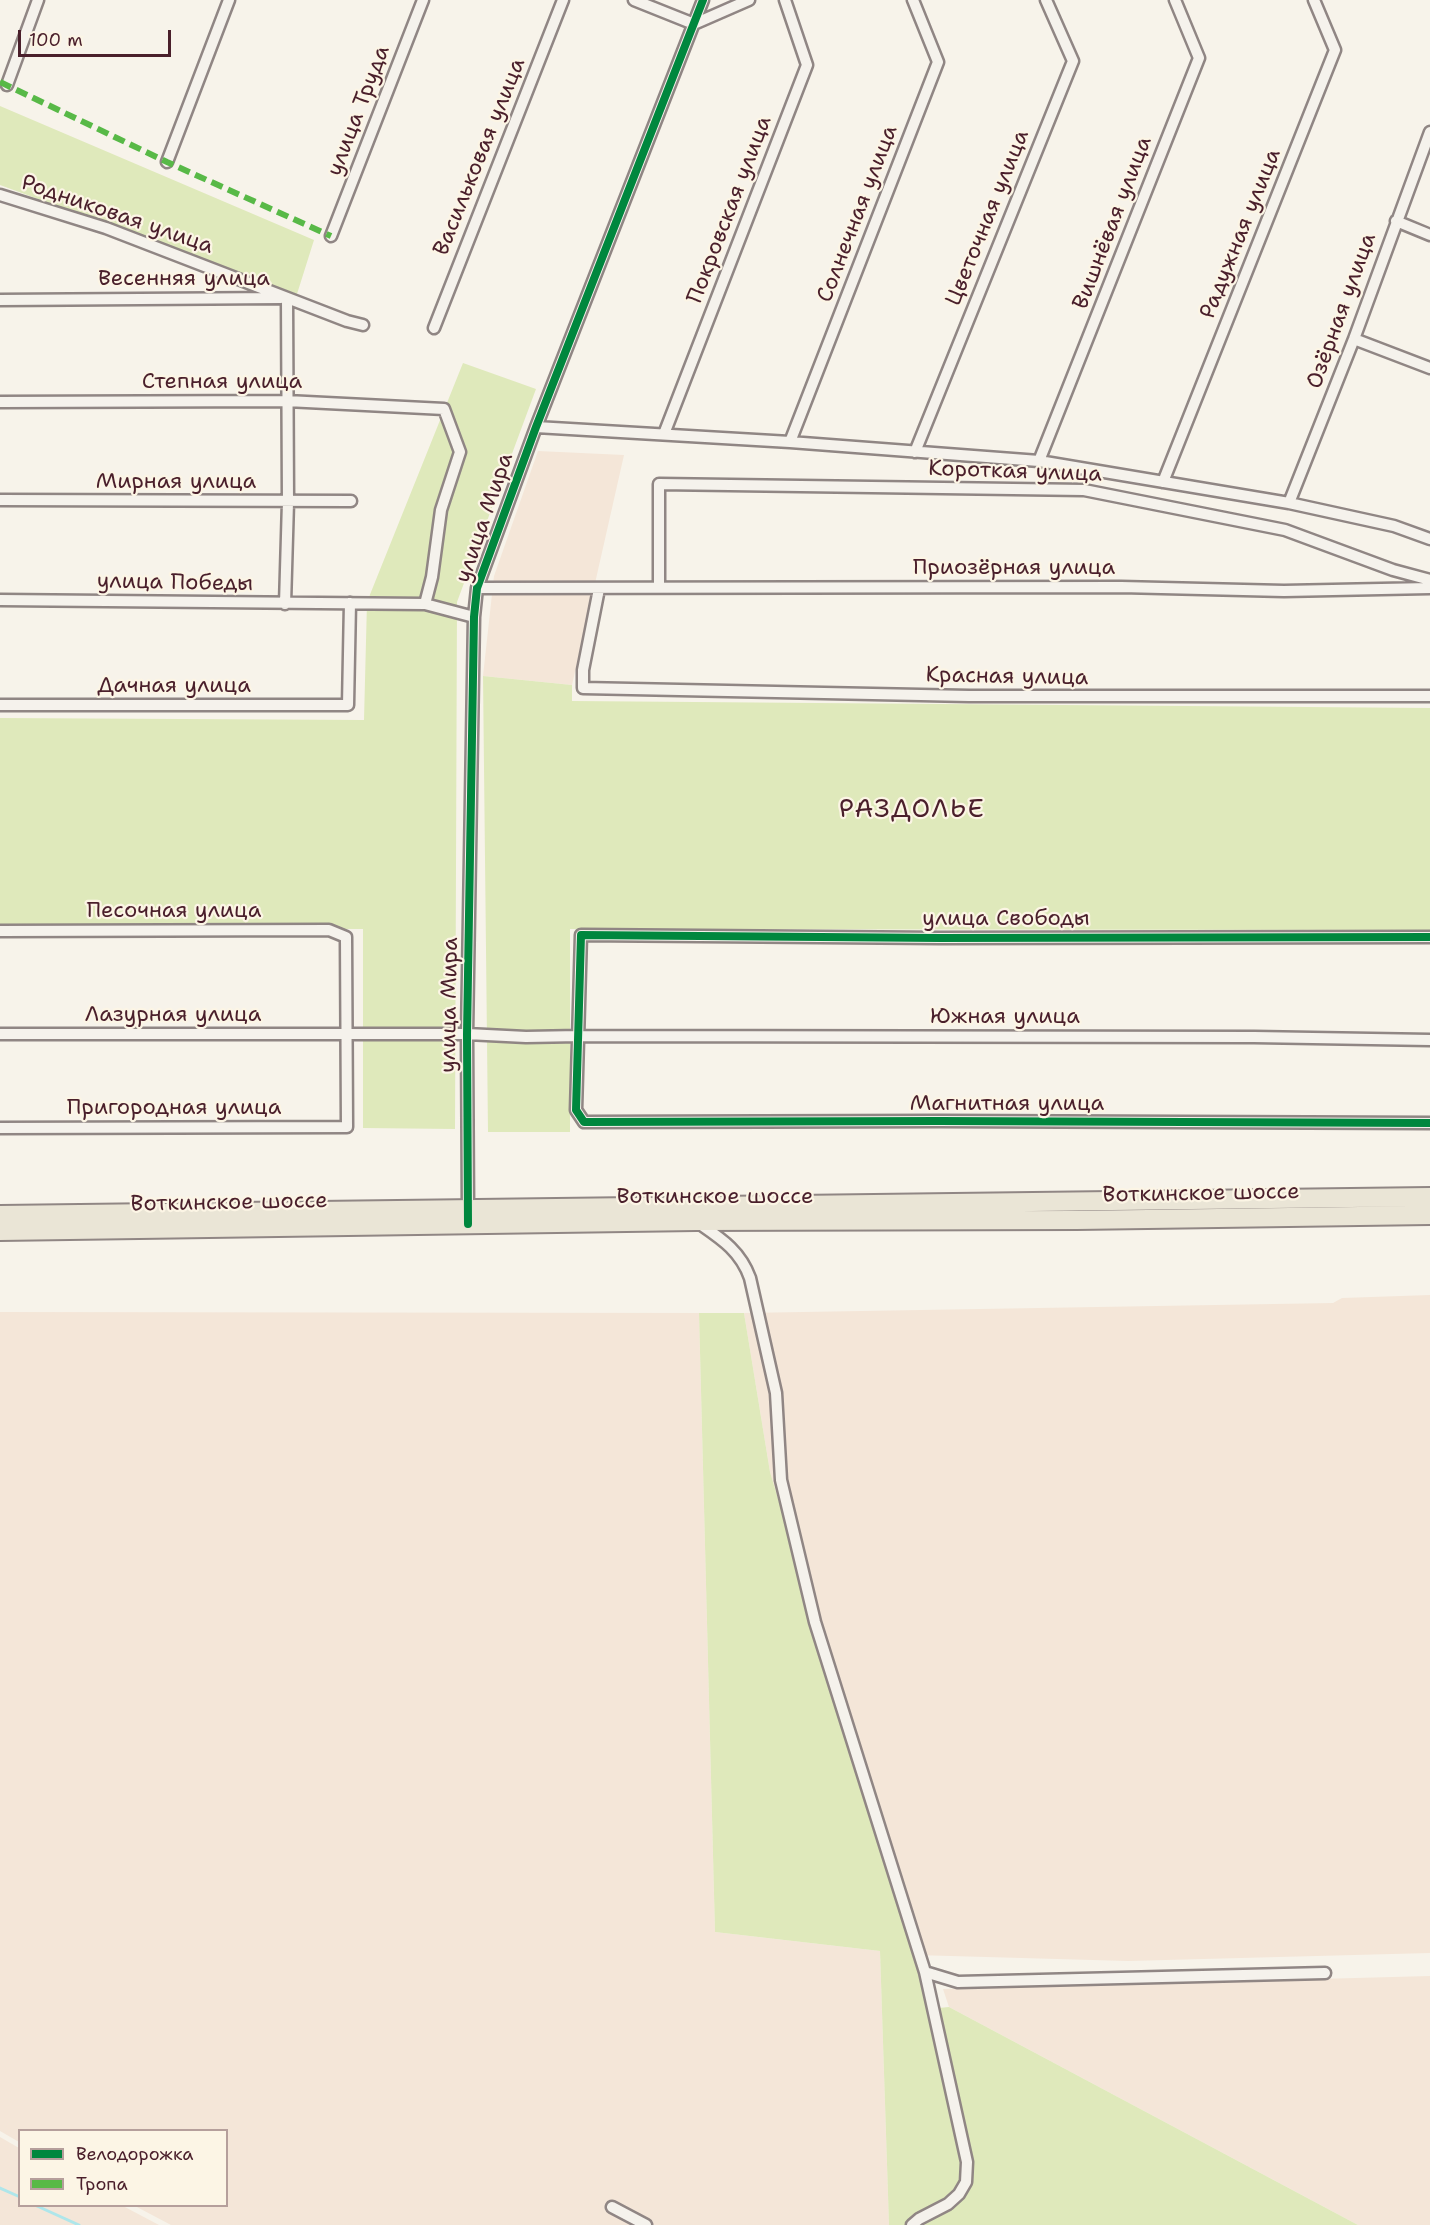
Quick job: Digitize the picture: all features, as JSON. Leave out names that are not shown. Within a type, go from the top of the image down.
[{"type":"main road","name":"Воткинское шоссе","points":[[0,1231],[468,1216],[1430,1197]]},
{"type":"main road","name":"Воткинское шоссе","points":[[0,1215],[468,1216],[696,1221],[1065,1220],[1430,1215]]},
{"type":"street","points":[[7,85],[38,0]]},
{"type":"street","points":[[167,162],[229,0]]},
{"type":"street","name":"улица Труда","points":[[331,236],[423,0]]},
{"type":"street","name":"Васильковая улица","points":[[434,328],[563,0]]},
{"type":"street","points":[[634,0],[694,24],[749,0]]},
{"type":"street","name":"улица Мира","points":[[468,1216],[467,1034],[474,617],[477,588],[536,427],[703,0]]},
{"type":"street","name":"Покровская улица","points":[[664,434],[807,65],[785,0]]},
{"type":"street","name":"Солнечная улица","points":[[790,442],[938,62],[913,0]]},
{"type":"street","name":"Цветочная улица","points":[[915,452],[1073,61],[1046,0]]},
{"type":"street","name":"Вишнёвая улица","points":[[1040,461],[1199,58],[1175,0]]},
{"type":"street","name":"Радужная улица","points":[[1163,482],[1335,50],[1314,0]]},
{"type":"street","name":"Озёрная улица","points":[[1289,503],[1354,339],[1430,132]]},
{"type":"street","name":"Родниковая улица","points":[[0,195],[106,228],[287,298]]},
{"type":"street","points":[[1396,221],[1430,235]]},
{"type":"street","points":[[285,604],[288,501],[287,298]]},
{"type":"street","name":"Весенняя улица","points":[[0,300],[287,298],[363,325]]},
{"type":"street","points":[[1354,339],[1430,368]]},
{"type":"street","name":"Степная улица","points":[[0,402],[287,401],[444,409],[460,452],[441,510],[432,577],[425,604]]},
{"type":"street","points":[[536,427],[790,442],[1040,461],[1289,503],[1394,526],[1430,539]]},
{"type":"street","name":"Короткая улица","points":[[659,587],[659,484],[1084,490],[1285,530],[1393,570],[1430,580]]},
{"type":"street","name":"Мирная улица","points":[[0,500],[351,501]]},
{"type":"street","name":"Приозёрная улица","points":[[477,588],[1121,587],[1284,591],[1430,588]]},
{"type":"street","name":"Красная улица","points":[[599,589],[583,670],[583,688],[969,696],[1430,696]]},
{"type":"street","name":"улица Победы","points":[[0,600],[425,604],[474,617]]},
{"type":"street","name":"Дачная улица","points":[[0,705],[348,705],[350,603]]},
{"type":"street","name":"Песочная улица","points":[[0,931],[329,930],[346,937],[346,1034]]},
{"type":"street","name":"улица Свободы","points":[[579,1035],[581,935],[928,938],[1430,937]]},
{"type":"street","name":"Лазурная улица","points":[[0,1034],[467,1034]]},
{"type":"street","name":"Пригородная улица","points":[[0,1128],[347,1127],[346,1034]]},
{"type":"street","name":"Южная улица","points":[[467,1034],[526,1037],[579,1035],[1254,1037],[1430,1040]]},
{"type":"street","name":"Магнитная улица","points":[[579,1035],[576,1110],[584,1122],[1430,1123]]},
{"type":"street","points":[[696,1221],[730,1245],[744,1262],[750,1278],[776,1393],[781,1480],[815,1622],[925,1972],[960,2125],[967,2162],[966,2181],[959,2194],[948,2204],[912,2225]]},
{"type":"street","points":[[925,1972],[958,1982],[1325,1973]]},
{"type":"street","points":[[612,2207],[646,2225]]},
{"type":"shaded area","points":[[538,451],[624,455],[572,685],[483,676],[494,576]]},
{"type":"shaded area","points":[[1430,1295],[1430,1953],[1128,1961],[915,1955],[770,1472],[744,1313],[1333,1303],[1342,1298]]},
{"type":"shaded area","points":[[0,1312],[699,1313],[715,1932],[880,1951],[889,2225],[171,2225],[137,2207],[228,2207],[228,2129],[18,2129],[18,2141],[0,2131]]},
{"type":"shaded area","points":[[1430,1976],[1430,2225],[1358,2225],[949,2007],[943,1989]]},
{"type":"shaded area","points":[[0,2137],[18,2147],[18,2207],[125,2207],[159,2225],[0,2225]]},
{"type":"green space","points":[[0,106],[314,240],[297,294],[0,185]]},
{"type":"green space","points":[[463,363],[536,389],[457,602],[455,1129],[363,1128],[363,929],[0,928],[0,718],[364,720],[367,602]]},
{"type":"green space","points":[[483,676],[572,685],[572,701],[1430,708],[1430,930],[570,929],[570,1132],[488,1132]]},
{"type":"green space","points":[[699,1313],[744,1313],[770,1472],[915,1955],[928,2009],[949,2007],[1358,2225],[889,2225],[880,1951],[715,1932]]},
{"type":"waterway","points":[[0,2188],[18,2196]]},
{"type":"waterway","points":[[39,2207],[79,2225]]},
{"type":"marked path","points":[[0,82],[167,162],[331,236]]},
{"type":"cycle path","points":[[468,1224],[467,1034],[474,617],[477,588],[536,427],[703,0]]},
{"type":"cycle path","points":[[1430,937],[940,938],[581,935],[576,1110],[584,1122],[1430,1123]]},
{"type":"district","name":"РАЗДОЛЬЕ","points":[[912,810]]}]
